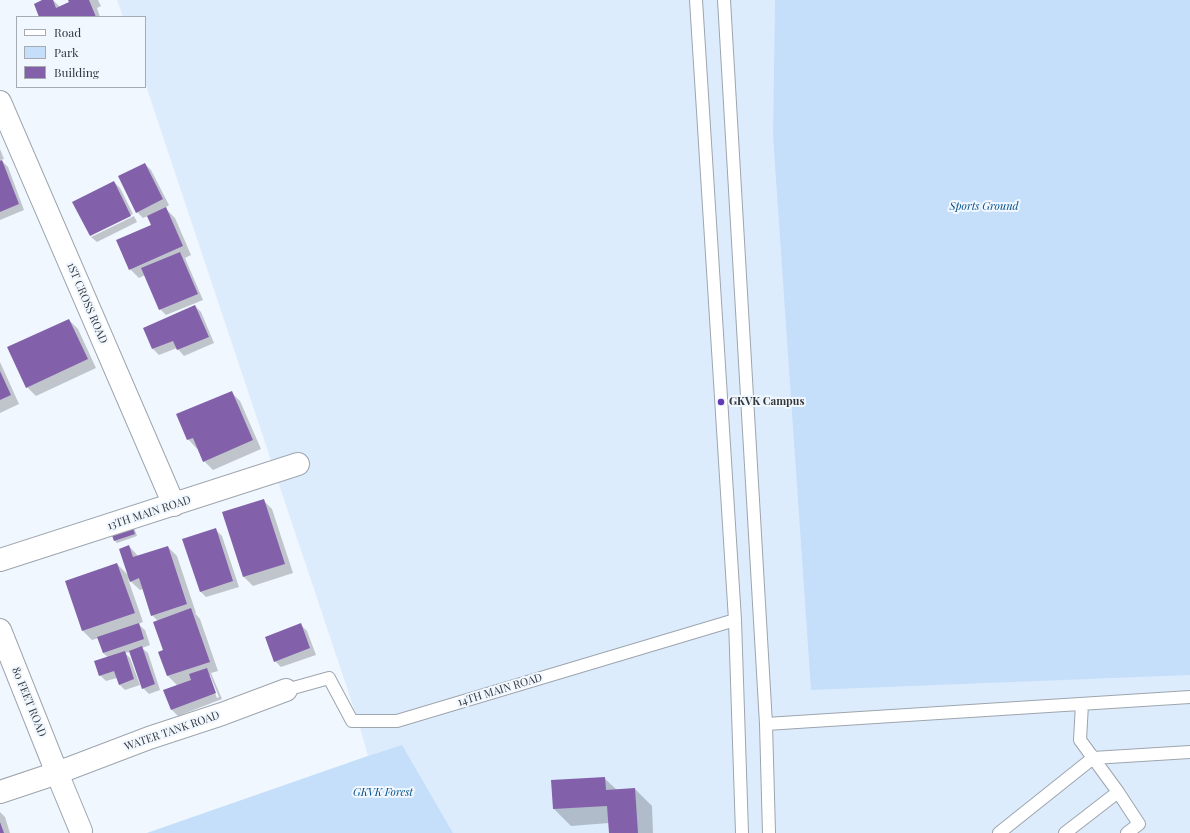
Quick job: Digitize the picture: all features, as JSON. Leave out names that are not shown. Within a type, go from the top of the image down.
[{"type":"street","name":"1ST CROSS ROAD","points":[[0,102],[174,505]]},
{"type":"street","name":"13TH MAIN ROAD","points":[[0,560],[298,464]]},
{"type":"street","name":"80 FEET ROAD","points":[[0,630],[80,831]]},
{"type":"street","name":"WATER TANK ROAD","points":[[57,773],[149,738],[222,714],[286,690]]},
{"type":"street","points":[[0,792],[57,773]]},
{"type":"lane","points":[[696,0],[735,620],[742,833]]},
{"type":"lane","points":[[724,0],[766,724],[769,833]]},
{"type":"lane","name":"14TH MAIN ROAD","points":[[286,690],[329,678],[352,721],[397,721],[735,620]]},
{"type":"lane","points":[[766,724],[1190,697]]},
{"type":"lane","points":[[1082,704],[1080,740],[1118,792],[1139,824],[1127,833]]},
{"type":"lane","points":[[999,833],[1093,758],[1190,752]]},
{"type":"lane","points":[[1065,833],[1118,792]]},
{"type":"shaded area","name":"GKVK Campus","points":[[117,0],[1190,0],[1190,833],[147,833],[368,756],[358,721],[146,86],[146,16],[123,16]]},
{"type":"green space","name":"Sports Ground","points":[[775,0],[1190,0],[1190,675],[811,690],[773,136]]},
{"type":"green space","name":"GKVK Forest","points":[[402,745],[453,833],[147,833],[368,756]]},
{"type":"building","points":[[42,0],[53,0],[56,8],[69,2],[68,0],[89,0],[96,16],[39,16],[34,4]]},
{"type":"building","points":[[2,160],[19,204],[0,212],[0,161]]},
{"type":"building","points":[[145,163],[163,199],[136,213],[118,176]]},
{"type":"building","points":[[114,181],[131,216],[90,236],[72,202]]},
{"type":"building","points":[[166,207],[183,246],[129,270],[116,240],[151,225],[147,216]]},
{"type":"building","points":[[180,252],[198,294],[159,310],[141,268]]},
{"type":"building","points":[[195,305],[209,337],[177,350],[173,341],[152,349],[143,328]]},
{"type":"building","points":[[69,319],[88,359],[26,388],[7,347]]},
{"type":"building","points":[[0,371],[11,395],[0,400]]},
{"type":"building","points":[[232,391],[253,440],[203,462],[193,438],[187,440],[176,414]]},
{"type":"building","points":[[264,499],[285,564],[243,577],[222,512]]},
{"type":"building","points":[[131,523],[135,534],[114,541],[110,530]]},
{"type":"building","points":[[216,528],[233,581],[200,592],[182,539]]},
{"type":"building","points":[[129,545],[133,557],[168,546],[187,604],[151,616],[139,578],[130,582],[119,549]]},
{"type":"building","points":[[117,563],[135,613],[82,631],[65,581]]},
{"type":"building","points":[[191,608],[210,662],[167,676],[158,652],[163,650],[153,622]]},
{"type":"building","points":[[139,623],[144,639],[103,653],[97,637]]},
{"type":"building","points":[[301,623],[310,648],[274,662],[265,637]]},
{"type":"building","points":[[142,646],[155,684],[142,689],[129,651]]},
{"type":"building","points":[[125,651],[134,679],[119,685],[114,671],[99,676],[94,661]]},
{"type":"building","points":[[207,668],[216,693],[171,710],[163,690],[191,680],[189,674]]},
{"type":"building","points":[[605,777],[606,790],[635,788],[638,833],[609,833],[607,806],[553,809],[551,780]]},
{"type":"building","points":[[0,822],[4,833],[0,833]]},
{"type":"place","name":"GKVK Campus","points":[[721,402]]}]
